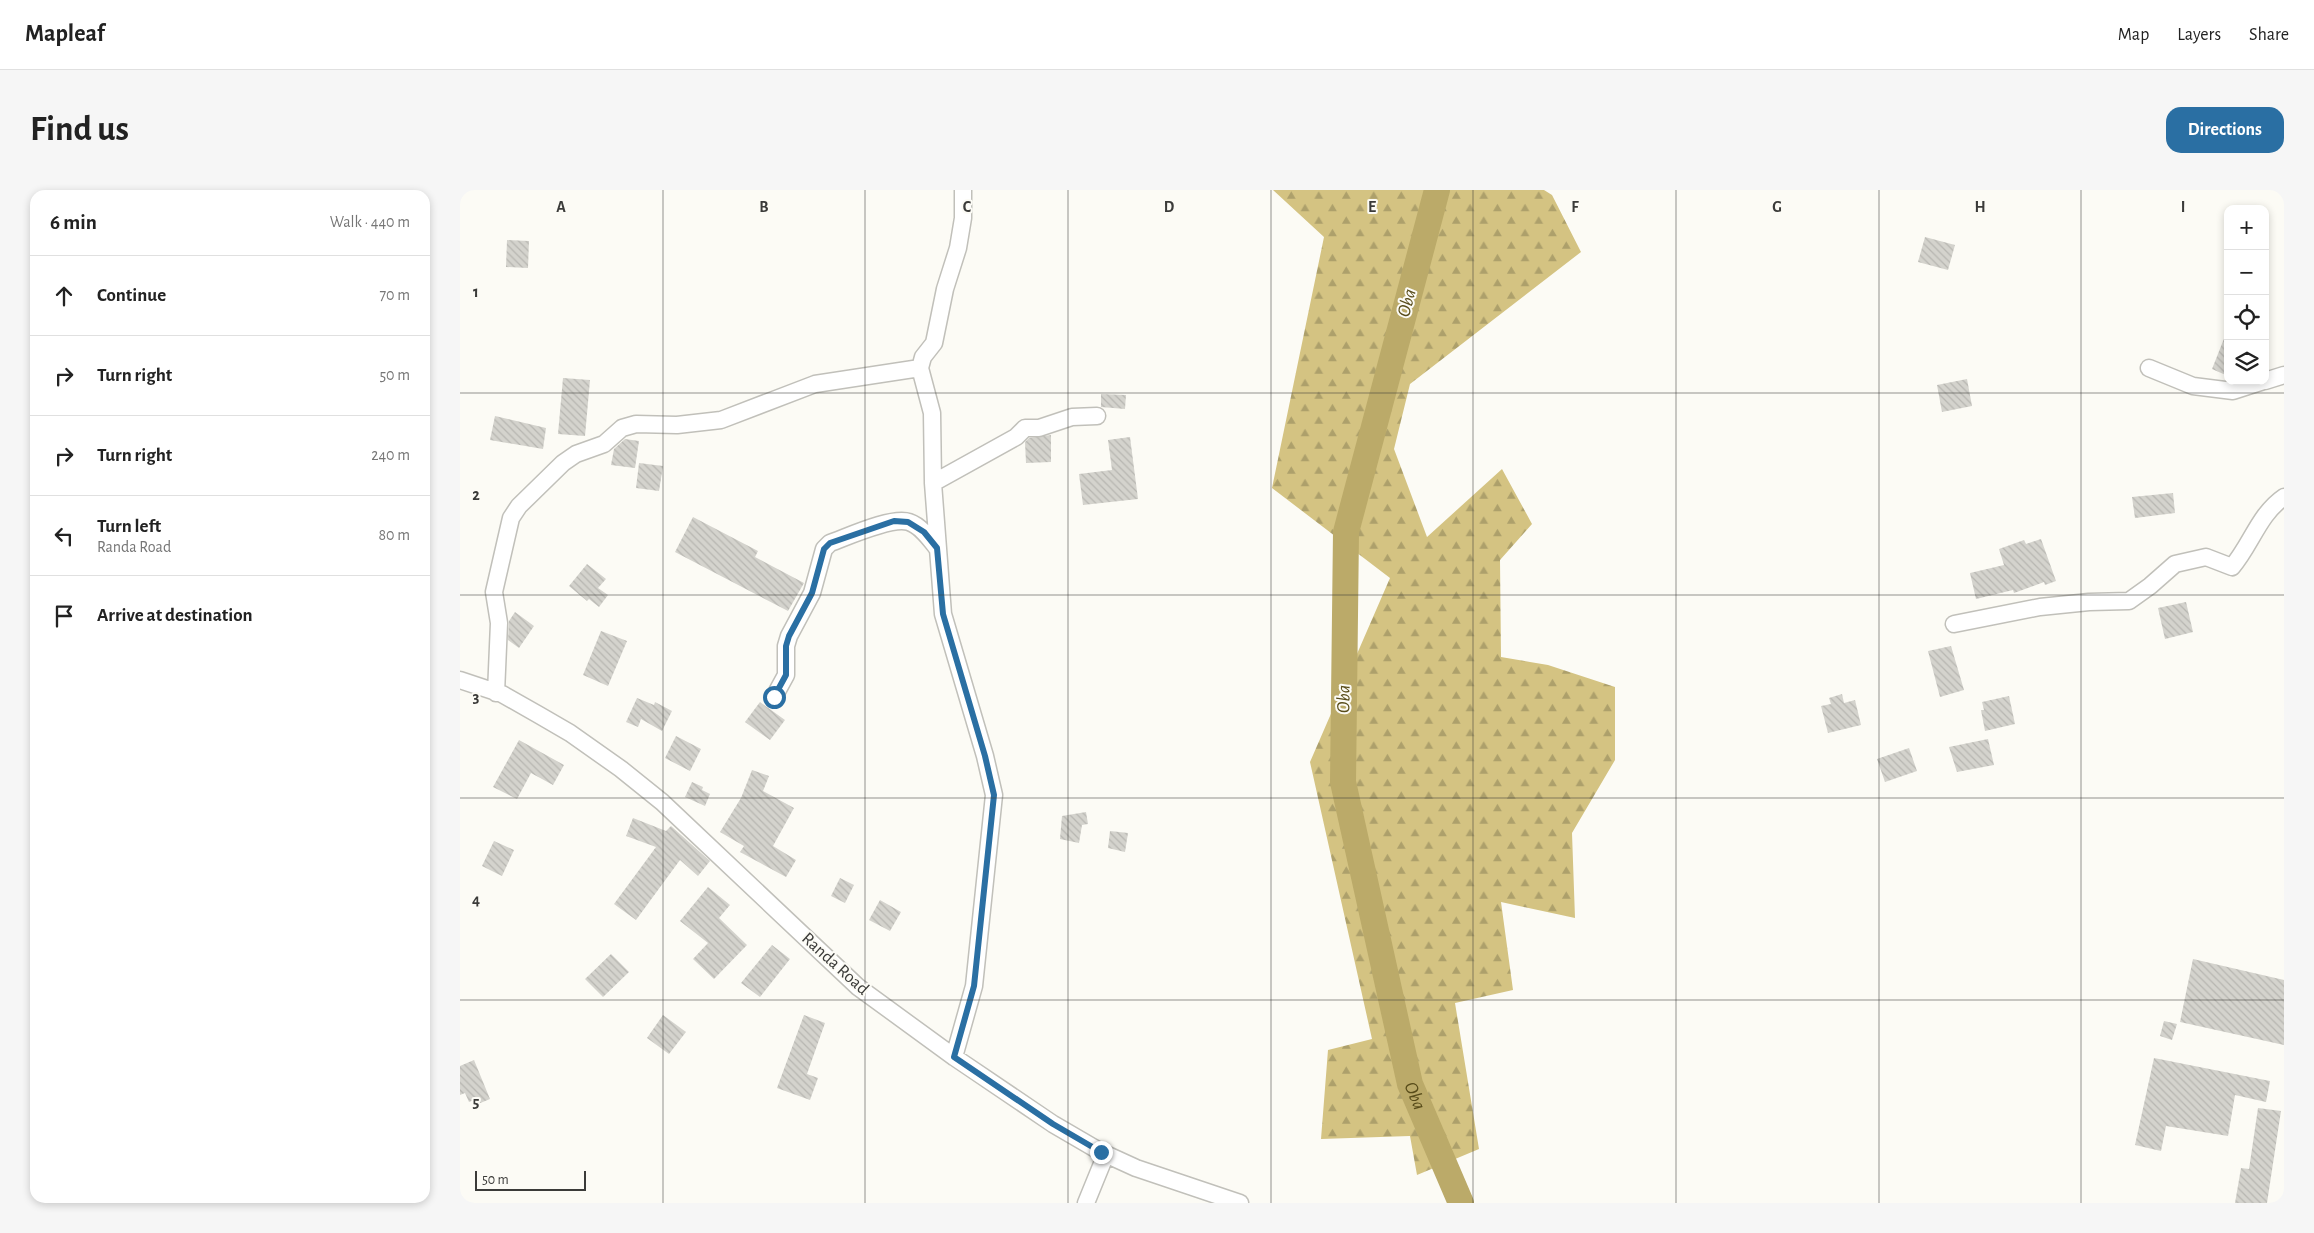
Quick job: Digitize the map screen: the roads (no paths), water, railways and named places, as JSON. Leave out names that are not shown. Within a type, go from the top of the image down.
[{"type":"street","points":[[954,1057],[974,986],[994,795],[985,756],[943,614],[937,548],[932,413],[920,368],[924,357],[934,342],[945,289],[958,248],[963,218],[963,190]]},
{"type":"street","points":[[496,692],[499,623],[494,592],[511,518],[519,506],[563,463],[576,454],[604,444],[622,428],[636,424],[677,425],[721,420],[815,384],[920,368]]},
{"type":"street","points":[[2150,368],[2193,386],[2233,391],[2252,385]]},
{"type":"street","points":[[2269,380],[2284,375]]},
{"type":"street","points":[[934,483],[1016,438],[1025,428],[1040,428],[1072,417],[1097,416]]},
{"type":"street","points":[[1954,624],[2040,607],[2089,602],[2129,601],[2175,564],[2206,558],[2232,567],[2241,557],[2263,518],[2284,497]]},
{"type":"street","points":[[774,697],[786,675],[786,646],[789,636],[812,593],[824,549],[830,543],[894,521],[908,522],[924,532],[937,548]]},
{"type":"street","name":"Randa Road","points":[[460,680],[496,692],[570,733],[621,769],[662,802],[858,987],[954,1057],[1053,1124],[1106,1154],[1136,1168],[1240,1203]]},
{"type":"street","points":[[1086,1203],[1106,1154]]},
{"type":"waterway","name":"Oba","points":[[1437,190],[1346,532],[1343,782],[1410,1084],[1461,1203]]}]
